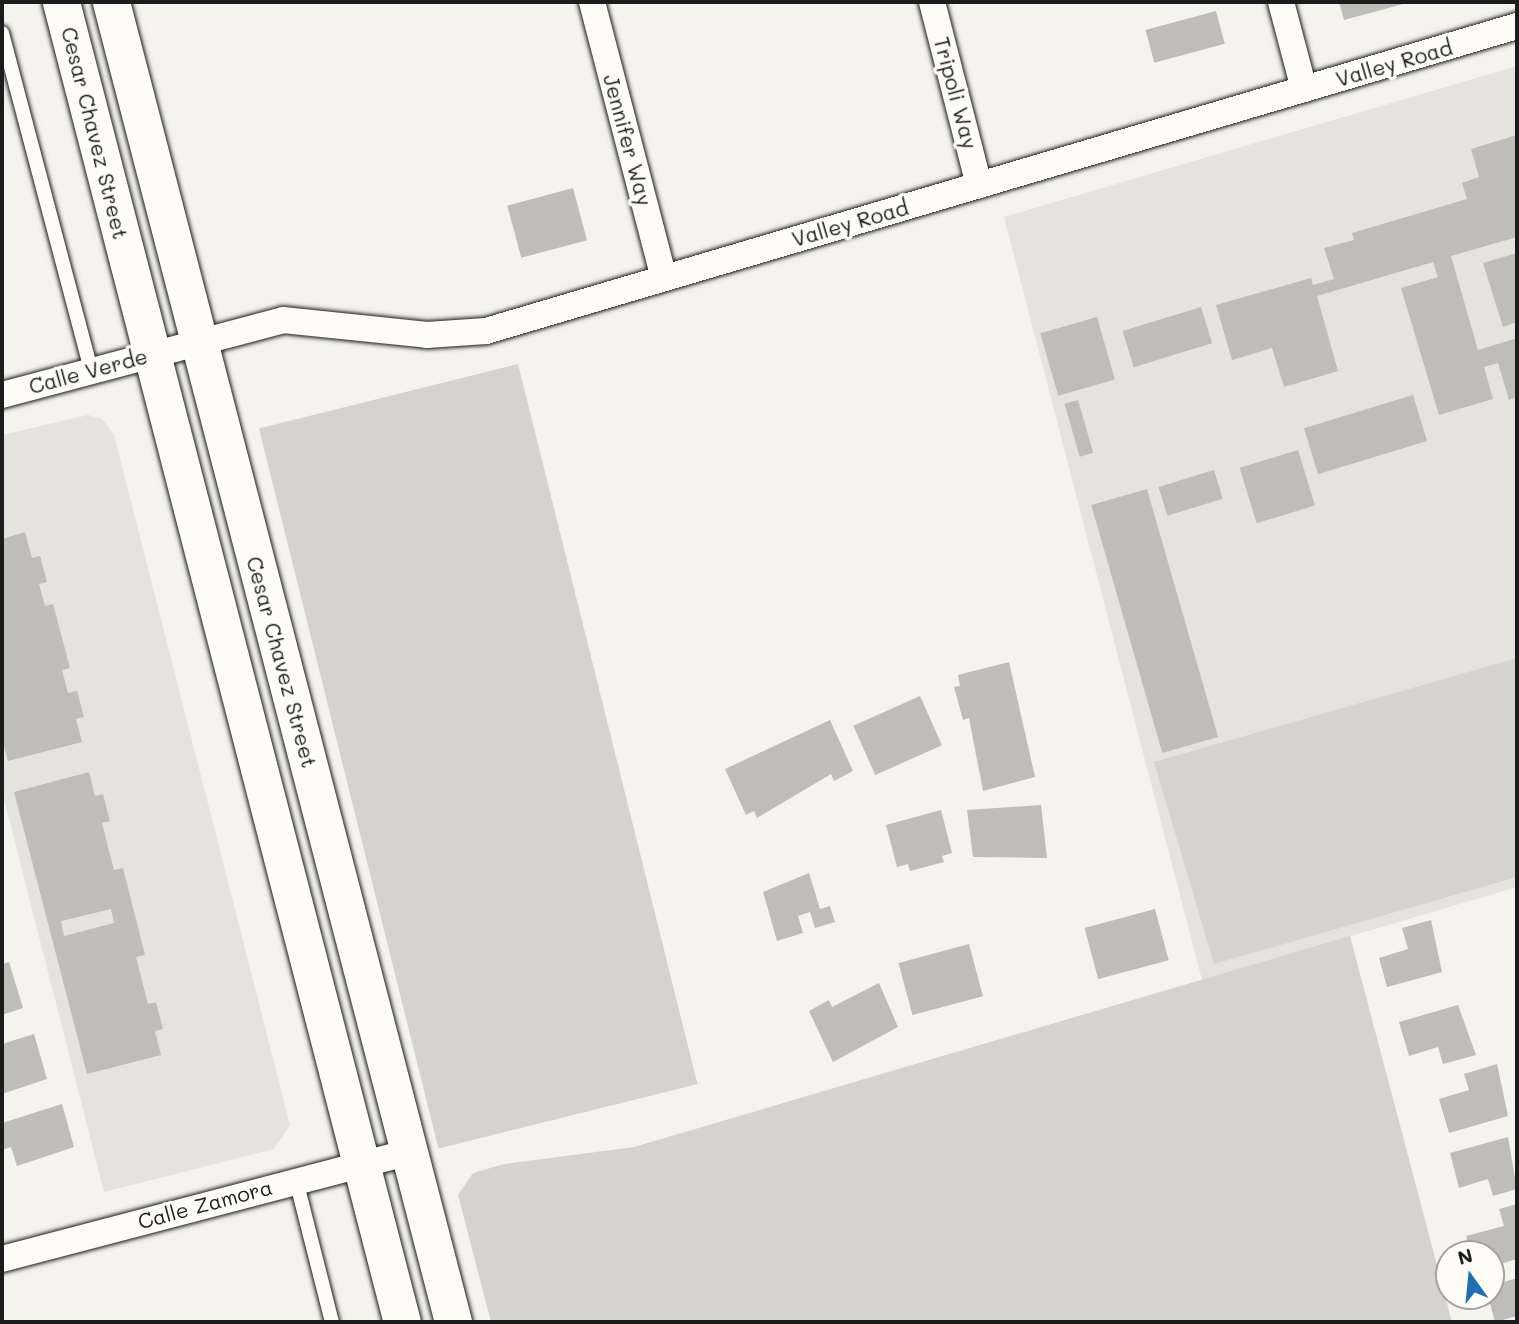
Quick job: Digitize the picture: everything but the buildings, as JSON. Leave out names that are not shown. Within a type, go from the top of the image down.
[{"type":"main road","name":"Cesar Chavez Street","points":[[61,2],[85,94],[273,626],[453,1322]]},
{"type":"main road","name":"Cesar Chavez Street","points":[[111,2],[175,348],[304,947],[402,1322]]},
{"type":"main road","points":[[85,94],[124,156],[163,298],[173,320],[176,368],[233,564],[273,626]]},
{"type":"main road","points":[[304,947],[338,987],[373,1118],[387,1140],[409,1152]]},
{"type":"main road","points":[[360,1162],[382,1174],[394,1193],[431,1322]]},
{"type":"street","name":"Jennifer Way","points":[[592,2],[664,278]]},
{"type":"street","name":"Tripoli Way","points":[[932,2],[979,185]]},
{"type":"street","points":[[1281,2],[1304,89]]},
{"type":"street","name":"Valley Road","points":[[175,348],[283,320],[455,337],[664,278],[1517,26]]},
{"type":"street","name":"Calle Verde","points":[[2,395],[175,348]]},
{"type":"street","name":"Calle Zamora","points":[[2,1259],[360,1162],[409,1152]]},
{"type":"lane","points":[[2,33],[91,371]]},
{"type":"lane","points":[[296,1180],[332,1322]]},
{"type":"shaded area","points":[[1517,66],[1517,887],[1202,980],[1004,217]]},
{"type":"shaded area","points":[[518,364],[698,1084],[438,1149],[259,429]]},
{"type":"shaded area","points":[[88,415],[102,419],[114,435],[290,1125],[274,1149],[104,1192],[2,791],[2,435]]},
{"type":"shaded area","points":[[1517,658],[1517,877],[1214,964],[1154,762]]},
{"type":"shaded area","points":[[1350,936],[1435,1258],[1435,1310],[1449,1310],[1452,1322],[491,1322],[458,1195],[473,1173],[504,1164],[634,1147]]}]
